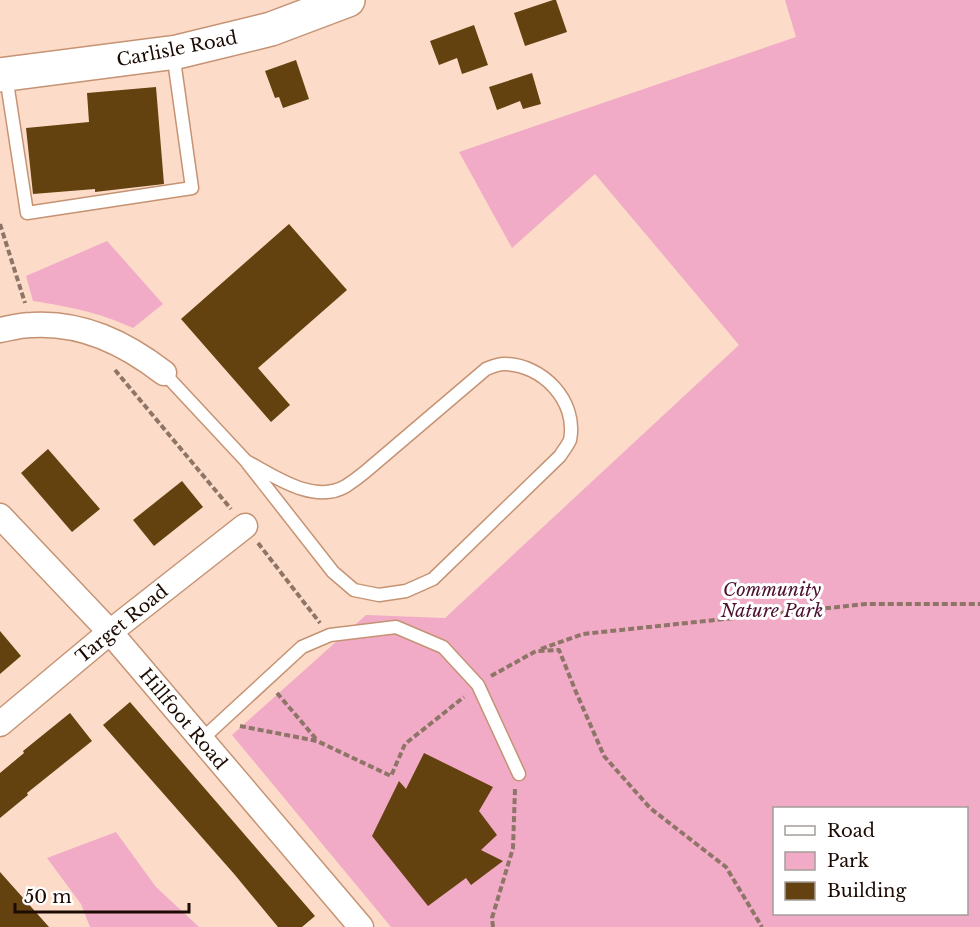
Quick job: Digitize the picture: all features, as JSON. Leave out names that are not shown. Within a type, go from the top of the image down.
[{"type":"main road","name":"Carlisle Road","points":[[3,75],[173,52],[271,29],[348,0]]},
{"type":"street","points":[[0,330],[32,325],[67,327],[94,333],[118,342],[164,373]]},
{"type":"street","name":"Hillfoot Road","points":[[0,516],[110,632],[361,927]]},
{"type":"street","name":"Target Road","points":[[0,724],[110,632],[245,526]]},
{"type":"lane","points":[[3,75],[27,213],[192,188],[173,52]]},
{"type":"lane","points":[[164,373],[246,461],[333,573],[354,590],[379,595],[406,591],[433,579],[560,456],[570,441],[571,419],[563,398],[549,380],[529,368],[503,364],[486,369],[365,472],[344,487],[320,492],[291,485],[246,461]]},
{"type":"lane","points":[[201,740],[302,647],[330,635],[396,627],[443,647],[478,685],[519,774]]},
{"type":"path","points":[[0,224],[32,325]]},
{"type":"path","points":[[109,362],[245,526],[330,635]]},
{"type":"path","points":[[220,722],[317,741],[391,776],[405,744],[478,685],[536,651],[583,634],[866,604],[980,604]]},
{"type":"path","points":[[536,651],[559,650],[604,756],[650,808],[726,867],[762,927]]},
{"type":"path","points":[[267,680],[317,741]]},
{"type":"path","points":[[493,927],[492,918],[513,848],[515,782],[519,774]]},
{"type":"green space","name":"Community Nature Park","points":[[785,0],[980,0],[980,927],[391,927],[232,735],[366,615],[445,618],[739,345],[595,174],[512,248],[459,152],[796,37]]},
{"type":"green space","points":[[107,241],[163,304],[133,328],[84,311],[33,301],[26,276]]},
{"type":"green space","points":[[116,832],[156,887],[199,927],[90,927],[81,904],[47,858]]},
{"type":"building","points":[[556,0],[567,32],[525,46],[514,13]]},
{"type":"building","points":[[474,25],[488,65],[462,74],[457,58],[439,65],[430,41]]},
{"type":"building","points":[[296,60],[309,99],[283,108],[279,97],[275,98],[265,71]]},
{"type":"building","points":[[532,73],[541,104],[523,109],[520,101],[497,110],[489,87]]},
{"type":"building","points":[[156,87],[164,184],[95,192],[95,189],[33,194],[26,128],[89,122],[87,93]]},
{"type":"building","points":[[289,224],[347,290],[258,368],[290,405],[271,422],[181,319]]},
{"type":"building","points":[[48,449],[100,509],[72,532],[21,473]]},
{"type":"building","points":[[182,481],[203,507],[154,546],[133,520]]},
{"type":"building","points":[[0,631],[21,656],[0,674]]},
{"type":"building","points":[[130,702],[315,916],[302,927],[278,927],[103,725]]},
{"type":"building","points":[[70,713],[92,741],[27,793],[28,795],[0,818],[0,773]]},
{"type":"building","points":[[424,753],[493,787],[479,811],[497,835],[481,850],[503,861],[471,885],[466,878],[428,906],[372,836],[399,781],[406,789]]},
{"type":"building","points":[[0,872],[49,927],[0,927]]}]
